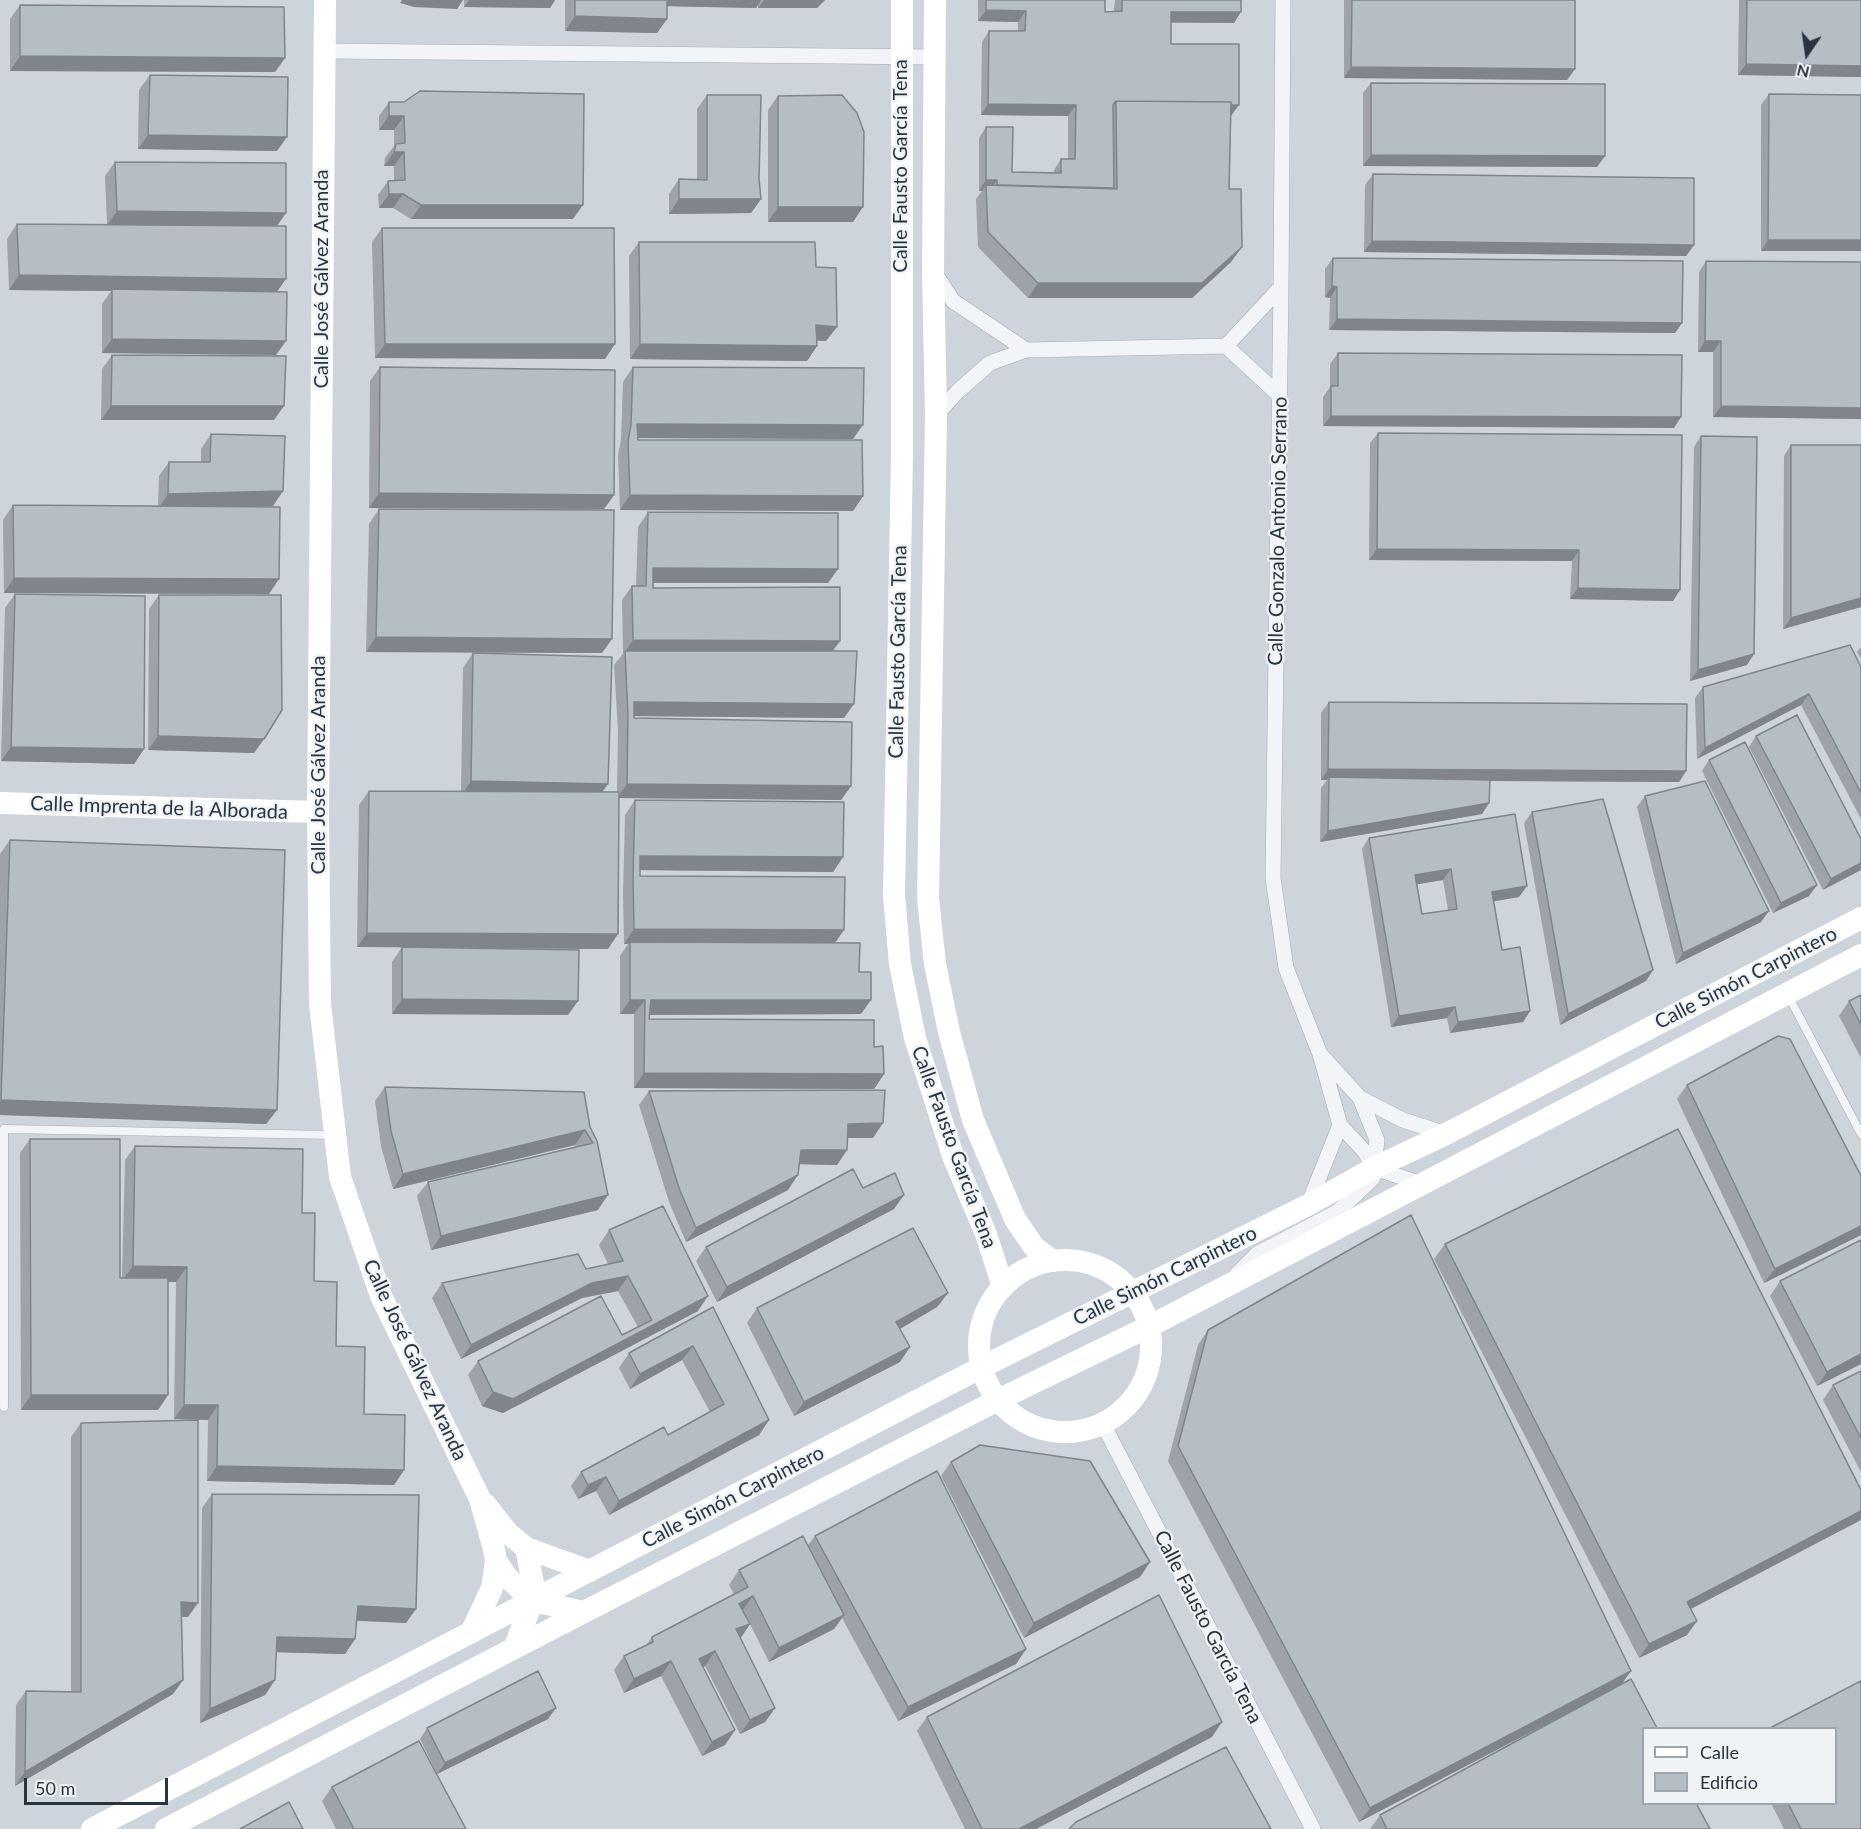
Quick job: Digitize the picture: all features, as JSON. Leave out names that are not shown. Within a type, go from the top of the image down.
[{"type":"street","name":"Calle José Gálvez Aranda","points":[[325,0],[318,812],[320,1004],[340,1177],[381,1296],[480,1499],[496,1561],[492,1588],[471,1633]]},
{"type":"street","name":"Calle Fausto García Tena","points":[[902,0],[902,454],[894,895],[900,964],[915,1038],[952,1156],[986,1234],[1003,1287]]},
{"type":"street","name":"Calle Fausto García Tena","points":[[935,0],[933,271],[936,415],[928,898],[935,964],[949,1032],[973,1120],[1015,1220],[1034,1246],[1053,1261]]},
{"type":"street","name":"Calle Gonzalo Antonio Serrano","points":[[1282,0],[1280,396],[1273,878],[1286,968],[1320,1054],[1340,1125],[1365,1152],[1374,1168]]},
{"type":"street","points":[[324,51],[934,57]]},
{"type":"street","points":[[933,271],[953,301],[1026,350]]},
{"type":"street","points":[[1226,346],[1281,287]]},
{"type":"street","points":[[936,415],[958,391],[990,363],[1026,350],[1226,346],[1280,396]]},
{"type":"street","name":"Calle Imprenta de la Alborada","points":[[0,803],[318,812]]},
{"type":"street","name":"Calle Simón Carpintero","points":[[92,1829],[982,1368],[1308,1205],[1374,1168],[1446,1134],[1861,918]]},
{"type":"street","name":"Calle Simón Carpintero","points":[[166,1829],[998,1400],[1150,1326],[1861,955]]},
{"type":"street","name":"Calle Simón Carpintero","points":[[1632,1037],[1626,1048],[1627,1059],[1648,1066]]},
{"type":"street","name":"Calle Gonzalo Antonio Serrano","points":[[1320,1054],[1360,1098],[1377,1140],[1374,1168]]},
{"type":"street","points":[[1594,1057],[1616,1062],[1618,1072],[1610,1086]]},
{"type":"street","name":"Calle Gonzalo Antonio Serrano","points":[[1360,1098],[1403,1120],[1446,1134]]},
{"type":"street","points":[[1308,1205],[1340,1125]]},
{"type":"street","points":[[1374,1168],[1422,1184]]},
{"type":"street","name":"Calle Simón Carpintero","points":[[1225,1287],[1257,1254],[1337,1212],[1373,1178],[1374,1168]]},
{"type":"street","points":[[1053,1261],[1083,1262],[1110,1272],[1132,1291],[1143,1308],[1150,1326],[1152,1355],[1144,1383],[1127,1407],[1103,1424],[1075,1432],[1046,1430],[1020,1419],[998,1400],[988,1385],[982,1368],[979,1339],[986,1311],[1003,1287],[1026,1270],[1053,1261]]},
{"type":"street","name":"Calle Fausto García Tena","points":[[1103,1424],[1313,1829]]},
{"type":"street","name":"Calle José Gálvez Aranda","points":[[480,1499],[508,1533],[526,1548],[590,1571]]},
{"type":"street","points":[[514,1648],[533,1601],[533,1582],[526,1548]]},
{"type":"street","points":[[496,1561],[507,1578],[533,1601],[584,1612]]},
{"type":"lane","points":[[1787,994],[1861,1134]]},
{"type":"lane","points":[[4,1407],[4,1129],[335,1135]]},
{"type":"shaded area","points":[[0,0],[1861,0],[1861,1829],[0,1829]]},
{"type":"building","points":[[575,0],[667,0],[667,19],[575,16]]},
{"type":"building","points":[[986,0],[1105,0],[1105,12],[1122,11],[1122,0],[1241,0],[1241,12],[1171,12],[1171,44],[1239,44],[1239,105],[1231,105],[1231,102],[1116,101],[1113,105],[1114,188],[997,185],[997,180],[986,180],[986,127],[1013,127],[1012,172],[1061,173],[1061,159],[1075,159],[1076,105],[988,104],[989,31],[1025,31],[1026,11],[986,10]]},
{"type":"building","points":[[1352,0],[1575,0],[1575,69],[1351,67]]},
{"type":"building","points":[[1747,0],[1861,0],[1861,66],[1746,64]]},
{"type":"building","points":[[20,5],[284,7],[285,58],[20,56]]},
{"type":"building","points":[[150,75],[288,77],[287,137],[148,135]]},
{"type":"building","points":[[1371,83],[1605,84],[1605,156],[1371,155]]},
{"type":"building","points":[[420,91],[584,94],[583,205],[421,205],[403,194],[389,194],[388,181],[405,180],[404,152],[394,152],[396,144],[405,143],[404,116],[389,116],[389,102],[404,102]]},
{"type":"building","points":[[1769,94],[1861,95],[1861,240],[1768,240]]},
{"type":"building","points":[[707,95],[761,95],[759,179],[761,199],[679,199],[679,179],[707,180]]},
{"type":"building","points":[[842,95],[857,113],[864,132],[863,207],[778,207],[778,96]]},
{"type":"building","points":[[1116,101],[1231,102],[1229,189],[1241,189],[1242,247],[1202,283],[1038,283],[988,232],[986,185],[1117,189]]},
{"type":"building","points":[[115,162],[286,163],[286,213],[117,211]]},
{"type":"building","points":[[1373,174],[1694,178],[1694,245],[1372,241]]},
{"type":"building","points":[[17,224],[286,226],[286,279],[19,275]]},
{"type":"building","points":[[382,228],[614,228],[615,344],[385,344]]},
{"type":"building","points":[[639,242],[815,242],[816,267],[836,268],[837,327],[816,325],[817,346],[640,344]]},
{"type":"building","points":[[1333,258],[1683,261],[1682,323],[1337,319],[1337,287],[1332,286]]},
{"type":"building","points":[[1706,261],[1861,262],[1861,408],[1721,406],[1721,341],[1705,341]]},
{"type":"building","points":[[112,289],[287,292],[286,341],[112,339]]},
{"type":"building","points":[[1338,353],[1682,355],[1681,417],[1331,416],[1331,386],[1338,386]]},
{"type":"building","points":[[112,355],[286,356],[284,406],[111,406]]},
{"type":"building","points":[[380,367],[615,370],[614,495],[379,493]]},
{"type":"building","points":[[633,367],[864,368],[863,425],[637,424],[638,440],[862,440],[863,496],[630,495],[628,441],[631,425]]},
{"type":"building","points":[[1378,433],[1682,435],[1680,590],[1578,588],[1579,550],[1377,549]]},
{"type":"building","points":[[211,434],[285,436],[283,491],[168,494],[169,462],[210,462]]},
{"type":"building","points":[[1701,436],[1757,437],[1754,654],[1698,670]]},
{"type":"building","points":[[1791,445],[1861,445],[1861,598],[1791,618]]},
{"type":"building","points":[[13,505],[280,507],[279,579],[14,578]]},
{"type":"building","points":[[379,509],[614,510],[612,639],[376,637]]},
{"type":"building","points":[[648,512],[838,513],[838,569],[653,568],[653,588],[840,587],[840,641],[633,640],[632,586],[646,586]]},
{"type":"building","points":[[15,594],[145,596],[144,749],[11,747]]},
{"type":"building","points":[[159,595],[281,595],[282,710],[264,739],[158,736]]},
{"type":"building","points":[[1850,645],[1861,667],[1861,793],[1809,694],[1705,748],[1703,687]]},
{"type":"building","points":[[625,651],[857,651],[854,704],[634,702],[634,718],[852,722],[851,786],[627,784],[628,716]]},
{"type":"building","points":[[473,653],[612,657],[608,784],[471,781]]},
{"type":"building","points":[[1329,702],[1687,704],[1686,771],[1328,769]]},
{"type":"building","points":[[1797,715],[1861,839],[1861,863],[1831,879],[1756,736]]},
{"type":"building","points":[[1745,742],[1817,885],[1781,903],[1709,760]]},
{"type":"building","points":[[1329,777],[1490,780],[1489,803],[1328,831]]},
{"type":"building","points":[[1705,781],[1769,911],[1683,953],[1645,796]]},
{"type":"building","points":[[369,791],[619,792],[618,934],[367,933]]},
{"type":"building","points":[[1603,799],[1653,970],[1568,1014],[1532,812]]},
{"type":"building","points":[[635,800],[844,802],[843,857],[640,856],[640,876],[845,877],[844,930],[634,929]]},
{"type":"building","points":[[1515,814],[1527,886],[1492,892],[1502,950],[1520,947],[1530,1011],[1458,1022],[1455,1007],[1399,1016],[1369,838]],"holes":[[[1451,869],[1457,909],[1422,914],[1415,875]]]},
{"type":"building","points":[[10,840],[285,850],[277,1110],[1,1100]]},
{"type":"building","points":[[630,942],[860,943],[859,972],[871,972],[871,1000],[651,1000],[649,1019],[874,1020],[874,1047],[883,1046],[884,1074],[644,1073],[645,1000],[630,1000]]},
{"type":"building","points":[[402,947],[579,950],[578,1001],[402,999]]},
{"type":"building","points":[[1861,995],[1861,1025],[1849,1001]]},
{"type":"building","points":[[1778,1036],[1790,1039],[1861,1176],[1861,1226],[1775,1269],[1687,1085]]},
{"type":"building","points":[[385,1087],[584,1092],[590,1127],[597,1141],[608,1195],[441,1236],[428,1182],[593,1143],[585,1130],[403,1174],[391,1131]]},
{"type":"building","points":[[885,1090],[883,1123],[848,1124],[847,1150],[801,1150],[798,1175],[696,1228],[679,1188],[649,1091]]},
{"type":"building","points":[[1678,1129],[1861,1490],[1861,1511],[1687,1602],[1697,1621],[1649,1644],[1445,1244]]},
{"type":"building","points":[[30,1139],[120,1139],[120,1278],[168,1278],[168,1395],[31,1395]]},
{"type":"building","points":[[135,1146],[303,1149],[302,1213],[315,1213],[314,1281],[337,1282],[336,1346],[365,1347],[364,1414],[405,1415],[404,1470],[217,1466],[218,1405],[184,1405],[187,1267],[133,1266]]},
{"type":"building","points":[[853,1169],[863,1188],[895,1173],[904,1195],[727,1287],[706,1247]]},
{"type":"building","points":[[663,1206],[708,1296],[513,1399],[493,1392],[478,1361],[601,1296],[622,1335],[652,1320],[628,1276],[592,1283],[471,1345],[442,1283],[578,1254],[586,1269],[623,1261],[609,1230]]},
{"type":"building","points":[[1411,1215],[1631,1671],[1370,1808],[1178,1446],[1208,1330]]},
{"type":"building","points":[[913,1228],[948,1293],[896,1322],[910,1347],[804,1402],[757,1308]]},
{"type":"building","points":[[1861,1240],[1861,1354],[1827,1372],[1780,1281]]},
{"type":"building","points":[[713,1307],[769,1420],[619,1501],[606,1477],[588,1485],[581,1472],[664,1427],[668,1435],[724,1404],[693,1346],[640,1374],[629,1353]]},
{"type":"building","points":[[1861,1371],[1861,1438],[1833,1385]]},
{"type":"building","points":[[198,1420],[198,1603],[181,1602],[183,1680],[25,1772],[26,1691],[81,1692],[81,1423]]},
{"type":"building","points":[[980,1445],[1090,1461],[1150,1562],[1034,1623],[951,1462]]},
{"type":"building","points":[[937,1471],[1026,1649],[908,1707],[815,1536]]},
{"type":"building","points":[[212,1494],[419,1495],[416,1609],[358,1606],[355,1639],[277,1637],[275,1680],[210,1709]]},
{"type":"building","points":[[803,1536],[844,1615],[779,1648],[753,1596],[739,1604],[750,1624],[736,1629],[775,1708],[750,1720],[715,1651],[699,1659],[735,1730],[712,1742],[671,1661],[634,1679],[624,1656],[653,1642],[652,1637],[748,1587],[739,1570]]},
{"type":"building","points":[[1159,1595],[1222,1722],[1019,1829],[982,1829],[927,1717]]},
{"type":"building","points":[[538,1671],[556,1708],[445,1763],[427,1728]]},
{"type":"building","points":[[1631,1679],[1656,1727],[1642,1727],[1642,1805],[1697,1805],[1710,1829],[1387,1829],[1380,1815]]},
{"type":"building","points":[[1861,1681],[1861,1829],[1801,1829],[1789,1805],[1837,1805],[1837,1727],[1772,1727]]},
{"type":"building","points":[[419,1741],[466,1829],[354,1829],[332,1787]]},
{"type":"building","points":[[1226,1747],[1271,1829],[1069,1829],[1076,1822]]},
{"type":"building","points":[[289,1802],[303,1829],[240,1829]]}]
